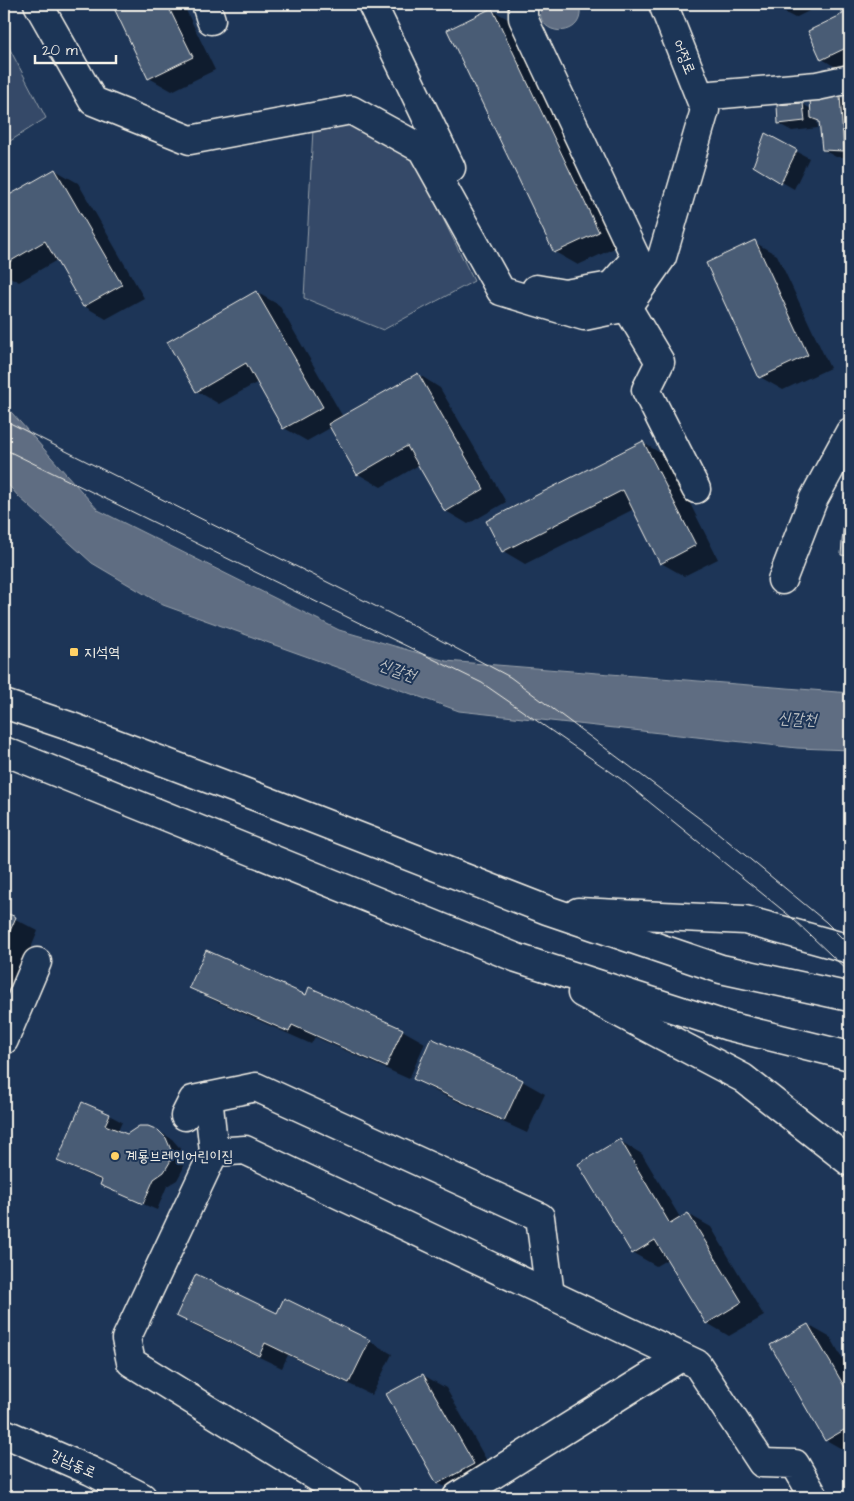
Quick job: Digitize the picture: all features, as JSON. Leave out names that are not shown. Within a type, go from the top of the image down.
[{"type":"street","points":[[38,4],[93,100],[190,140],[350,110],[422,149],[501,290],[584,316],[627,307],[662,257],[703,103],[850,80]]},
{"type":"street","points":[[372,4],[441,149],[501,265],[527,288],[565,294],[611,286],[636,258],[520,15]]},
{"type":"street","name":"어정로","points":[[663,4],[703,103]]},
{"type":"street","points":[[627,307],[660,362],[646,390],[696,489]]},
{"type":"street","points":[[782,580],[813,500],[850,432]]},
{"type":"street","points":[[4,704],[72,727],[257,797],[547,910],[721,970],[850,997]]},
{"type":"street","points":[[4,751],[517,958],[728,1026],[850,1056]]},
{"type":"street","points":[[547,910],[745,920],[850,948]]},
{"type":"street","points":[[517,958],[744,1078],[850,1162]]},
{"type":"street","points":[[4,1040],[37,962]]},
{"type":"street","points":[[185,1116],[193,1100],[256,1087],[540,1217],[550,1295]]},
{"type":"street","points":[[208,1097],[214,1152],[126,1339],[131,1362],[349,1497]]},
{"type":"street","points":[[214,1152],[245,1150],[697,1364],[762,1463],[795,1464],[814,1497]]},
{"type":"street","points":[[457,1497],[681,1357]]},
{"type":"street","name":"강남동로","points":[[4,1433],[91,1471],[142,1497]]},
{"type":"shaded area","points":[[4,38],[46,118],[4,145]]},
{"type":"shaded area","points":[[354,122],[413,158],[474,281],[383,330],[304,298],[313,129]]},
{"type":"water","points":[[542,4],[579,4],[580,16],[576,24],[569,29],[560,31],[551,29],[544,24],[541,15]]},
{"type":"water","name":"신갈천","points":[[4,404],[98,510],[339,630],[446,661],[850,693],[850,750],[797,748],[459,711],[163,605],[92,563],[18,496],[4,480]]},
{"type":"building","points":[[112,4],[167,4],[193,57],[148,79]]},
{"type":"building","points":[[850,4],[850,46],[821,60],[808,31],[843,14],[839,5]]},
{"type":"building","points":[[492,8],[599,232],[554,253],[447,30]]},
{"type":"building","points":[[840,96],[844,151],[822,150],[819,121],[811,118],[810,98]]},
{"type":"building","points":[[803,103],[805,121],[778,124],[777,105]]},
{"type":"building","points":[[765,133],[797,150],[781,183],[753,166]]},
{"type":"building","points":[[55,169],[122,285],[83,307],[45,241],[4,265],[4,198]]},
{"type":"building","points":[[755,240],[808,355],[759,378],[706,263]]},
{"type":"building","points":[[256,291],[323,407],[283,429],[246,363],[196,392],[167,342]]},
{"type":"building","points":[[418,373],[484,489],[445,512],[407,446],[357,475],[328,424]]},
{"type":"building","points":[[643,441],[696,545],[660,564],[623,490],[502,552],[486,521]]},
{"type":"building","points":[[850,446],[850,556],[841,555]]},
{"type":"building","points":[[4,912],[16,917],[4,945]]},
{"type":"building","points":[[206,950],[306,995],[309,987],[403,1029],[386,1067],[292,1025],[289,1032],[189,988]]},
{"type":"building","points":[[431,1038],[523,1080],[504,1121],[413,1079]]},
{"type":"building","name":"계룡브레인어린이집","points":[[82,1102],[110,1114],[105,1125],[127,1134],[139,1126],[148,1126],[158,1130],[166,1138],[171,1150],[170,1162],[164,1172],[154,1179],[143,1204],[100,1185],[102,1180],[57,1161]]},
{"type":"building","points":[[620,1139],[670,1224],[688,1213],[742,1302],[706,1324],[655,1240],[632,1254],[578,1164]]},
{"type":"building","points":[[196,1274],[277,1313],[284,1298],[370,1340],[349,1383],[265,1343],[259,1356],[176,1316]]},
{"type":"building","points":[[808,1324],[850,1396],[850,1441],[844,1430],[825,1441],[770,1345]]},
{"type":"building","points":[[423,1374],[474,1464],[437,1484],[386,1394]]},
{"type":"tram line","points":[[4,420],[391,614],[510,677],[711,827],[826,922],[850,946]]},
{"type":"tram line","points":[[4,449],[482,683],[621,779],[791,917],[850,973]]},
{"type":"place","name":"지석역","points":[[74,652]]},
{"type":"place","name":"계룡브레인어린이집","points":[[115,1156]]}]
